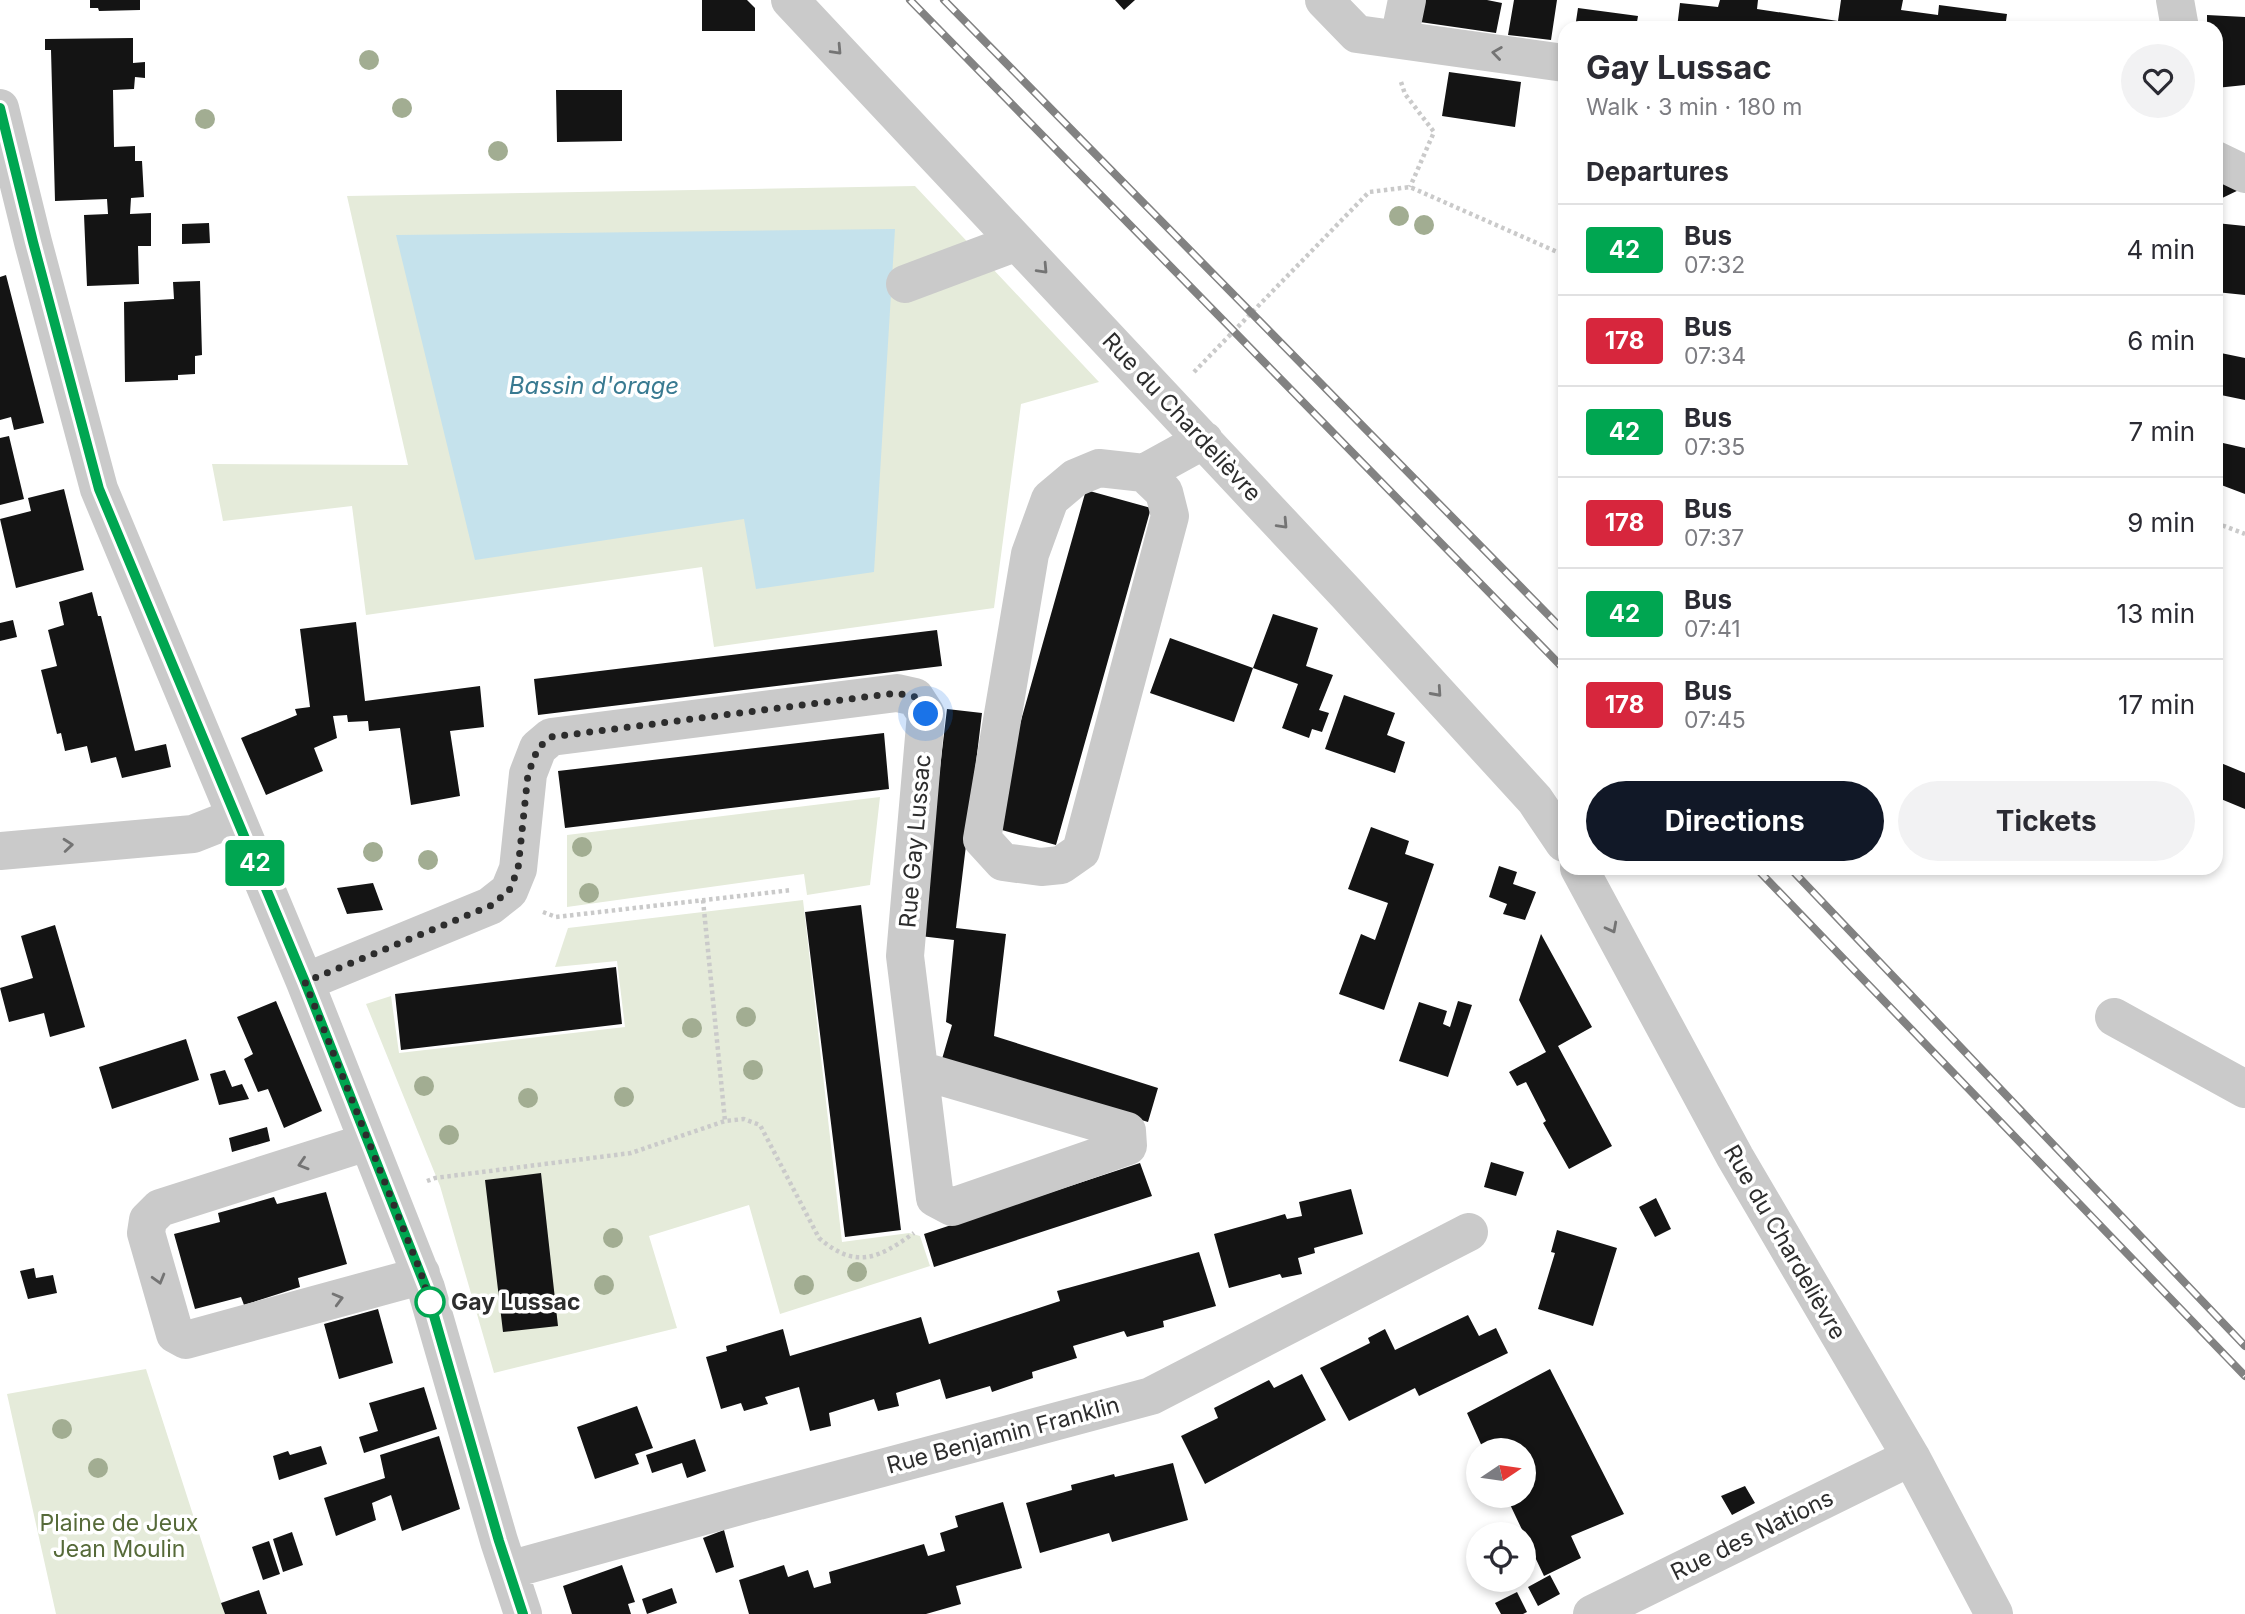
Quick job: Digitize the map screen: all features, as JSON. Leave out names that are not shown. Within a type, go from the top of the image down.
[{"type":"street","name":"Rue du Chardelièvre","points":[[790,0],[1204,440],[1535,800],[1558,834]]},
{"type":"street","points":[[1324,0],[1357,34],[1558,62]]},
{"type":"street","points":[[1399,39],[1407,0]]},
{"type":"street","points":[[2175,0],[2179,21]]},
{"type":"street","points":[[0,108],[99,489],[305,982],[421,1273],[523,1614]]},
{"type":"street","points":[[2223,163],[2245,174]]},
{"type":"street","points":[[905,284],[1017,242]]},
{"type":"street","points":[[1144,473],[1164,492],[1170,516],[1081,851],[1061,865],[1041,867],[1003,862],[982,839],[1030,554],[1051,499],[1075,478],[1099,468],[1144,473],[1204,440]]},
{"type":"street","name":"Rue Gay Lussac","points":[[305,982],[490,906],[509,891],[518,869],[528,774],[538,748],[551,737],[897,693],[915,697],[926,714],[905,956],[919,1070],[935,1198],[952,1207],[1128,1146],[1126,1131],[919,1070]]},
{"type":"street","points":[[0,851],[193,834],[236,817]]},
{"type":"street","name":"Rue du Chardelièvre","points":[[1583,875],[1735,1157],[1912,1457],[1994,1614]]},
{"type":"street","points":[[2114,1017],[2245,1089]]},
{"type":"street","points":[[368,1142],[160,1208],[148,1220],[146,1233],[175,1335],[186,1340],[402,1281],[421,1273]]},
{"type":"street","name":"Rue Benjamin Franklin","points":[[509,1570],[1151,1396],[1469,1232]]},
{"type":"street","name":"Rue des Nations","points":[[1592,1614],[1912,1457]]},
{"type":"path","points":[[1399,39],[1399,74],[1405,94],[1434,132],[1410,187]]},
{"type":"path","points":[[1166,399],[1369,192],[1410,187],[1558,253]]},
{"type":"path","points":[[2223,526],[2245,534]]},
{"type":"path","points":[[534,909],[556,917],[792,890]]},
{"type":"path","points":[[704,900],[725,1121]]},
{"type":"path","points":[[416,1185],[435,1178],[631,1153],[725,1121],[744,1119],[760,1125],[819,1238],[832,1249],[851,1256],[873,1257],[887,1252],[919,1229]]},
{"type":"green space","points":[[915,186],[1099,382],[1021,404],[994,608],[714,647],[702,567],[366,615],[352,506],[223,521],[212,464],[408,465],[347,196]]},
{"type":"green space","points":[[880,797],[870,885],[807,895],[804,874],[567,907],[567,835]]},
{"type":"green space","points":[[803,900],[842,1242],[909,1233],[920,1236],[930,1266],[780,1314],[749,1205],[649,1236],[677,1328],[494,1373],[440,1186],[366,1004],[391,996],[399,1053],[625,1027],[617,961],[555,967],[568,928]]},
{"type":"green space","name":"Plaine de Jeux Jean Moulin","points":[[146,1369],[225,1614],[56,1614],[7,1394]]},
{"type":"water","name":"Bassin d'orage","points":[[895,229],[874,572],[756,589],[744,519],[475,560],[396,235]]},
{"type":"building","points":[[90,0],[140,0],[140,10],[99,11],[98,8],[90,8]]},
{"type":"building","points":[[702,0],[747,0],[755,8],[755,31],[702,31]]},
{"type":"building","points":[[1115,0],[1135,0],[1124,10]]},
{"type":"building","points":[[1424,0],[1487,0],[1502,3],[1496,33],[1420,22]]},
{"type":"building","points":[[1514,0],[1557,0],[1551,40],[1508,35]]},
{"type":"building","points":[[1720,0],[1758,0],[1757,9],[1838,21],[1678,21],[1680,3],[1718,7]]},
{"type":"building","points":[[1841,0],[1903,0],[1901,10],[1938,15],[1939,5],[2007,14],[2006,21],[1838,21]]},
{"type":"building","points":[[1578,8],[1638,16],[1637,21],[1576,21]]},
{"type":"building","points":[[2207,15],[2245,17],[2245,85],[2223,87],[2223,21],[2207,21]]},
{"type":"building","points":[[133,38],[133,63],[145,62],[145,78],[135,77],[134,89],[113,90],[114,147],[135,146],[135,161],[142,161],[144,197],[131,198],[130,214],[151,213],[151,246],[138,246],[139,284],[87,286],[84,215],[108,214],[107,199],[55,201],[51,50],[45,50],[45,39]]},
{"type":"building","points":[[1449,72],[1521,82],[1515,127],[1442,116]]},
{"type":"building","points":[[556,90],[622,90],[622,141],[557,142]]},
{"type":"building","points":[[2223,176],[2245,187],[2223,198]]},
{"type":"building","points":[[209,223],[210,243],[182,244],[182,224]]},
{"type":"building","points":[[2223,224],[2245,226],[2245,295],[2223,293]]},
{"type":"building","points":[[6,275],[44,423],[14,430],[11,417],[0,420],[0,277]]},
{"type":"building","points":[[200,281],[202,355],[195,356],[195,374],[178,375],[178,380],[125,382],[124,302],[174,299],[173,282]]},
{"type":"building","points":[[2223,353],[2245,358],[2245,400],[2223,395]]},
{"type":"building","points":[[9,436],[24,499],[0,505],[0,438]]},
{"type":"building","points":[[2223,443],[2245,448],[2245,494],[2223,486]]},
{"type":"building","points":[[64,489],[84,570],[16,588],[0,519],[31,511],[28,498]]},
{"type":"building","points":[[1086,490],[1151,508],[1056,845],[991,827]]},
{"type":"building","points":[[92,592],[98,616],[101,616],[135,751],[166,744],[171,767],[122,778],[116,757],[91,763],[87,746],[65,751],[61,733],[57,734],[41,670],[57,666],[48,630],[64,625],[59,602]]},
{"type":"building","points":[[1273,614],[1318,628],[1306,666],[1333,675],[1319,710],[1329,713],[1322,732],[1312,729],[1309,738],[1282,728],[1298,684],[1253,668]]},
{"type":"building","points":[[13,620],[17,637],[0,641],[0,623]]},
{"type":"building","points":[[356,622],[365,701],[480,686],[484,727],[450,731],[460,796],[411,805],[400,728],[369,731],[368,721],[348,722],[347,715],[333,716],[337,738],[314,748],[323,771],[266,795],[241,738],[297,715],[295,709],[310,707],[300,629]]},
{"type":"building","points":[[937,630],[942,666],[538,715],[534,679]]},
{"type":"building","points":[[1170,638],[1253,668],[1234,722],[1150,693]]},
{"type":"building","points":[[1344,695],[1395,713],[1387,735],[1405,742],[1395,773],[1325,749]]},
{"type":"building","points":[[947,709],[982,713],[956,928],[1006,934],[994,1036],[1158,1088],[1148,1122],[942,1059],[952,1025],[946,1022],[954,940],[920,936]]},
{"type":"building","points":[[884,733],[889,789],[565,828],[558,771]]},
{"type":"building","points":[[2223,764],[2245,773],[2245,809],[2223,800]]},
{"type":"building","points":[[1371,827],[1409,841],[1405,854],[1434,864],[1384,1010],[1339,994],[1361,934],[1375,940],[1388,903],[1348,889]]},
{"type":"building","points":[[1499,866],[1517,872],[1513,884],[1536,892],[1525,920],[1503,914],[1507,904],[1489,897]]},
{"type":"building","points":[[373,883],[383,910],[347,914],[337,888]]},
{"type":"building","points":[[861,905],[901,1230],[845,1237],[805,912]]},
{"type":"building","points":[[55,925],[85,1027],[50,1037],[44,1013],[9,1022],[0,988],[33,978],[21,936]]},
{"type":"building","points":[[1541,934],[1592,1027],[1558,1046],[1612,1146],[1569,1169],[1543,1123],[1546,1121],[1526,1082],[1517,1086],[1509,1072],[1546,1052],[1519,1000]]},
{"type":"building","points":[[616,967],[622,1024],[401,1050],[395,994]]},
{"type":"building","points":[[276,1001],[322,1111],[284,1128],[268,1089],[258,1092],[244,1059],[253,1054],[237,1017]]},
{"type":"building","points":[[1458,1001],[1472,1005],[1448,1077],[1399,1061],[1419,1002],[1447,1011],[1443,1024],[1450,1027]]},
{"type":"building","points":[[186,1039],[199,1080],[112,1109],[99,1067]]},
{"type":"building","points":[[225,1070],[232,1087],[242,1084],[249,1099],[219,1105],[210,1074]]},
{"type":"building","points":[[267,1127],[270,1141],[232,1152],[229,1138]]},
{"type":"building","points":[[1491,1162],[1524,1172],[1516,1196],[1484,1187]]},
{"type":"building","points":[[1140,1163],[1152,1196],[934,1267],[924,1234]]},
{"type":"building","points":[[541,1173],[558,1326],[503,1332],[485,1180]]},
{"type":"building","points":[[1351,1189],[1363,1234],[1314,1248],[1315,1253],[1298,1258],[1302,1274],[1282,1278],[1280,1274],[1229,1288],[1214,1234],[1285,1214],[1287,1219],[1302,1216],[1299,1202]]},
{"type":"building","points":[[326,1192],[347,1264],[298,1278],[300,1287],[244,1305],[241,1297],[195,1309],[174,1234],[220,1222],[218,1213],[274,1197],[277,1204]]},
{"type":"building","points":[[1656,1198],[1671,1229],[1655,1237],[1639,1207]]},
{"type":"building","points":[[1557,1230],[1617,1248],[1593,1326],[1538,1309],[1555,1253],[1551,1252]]},
{"type":"building","points":[[1199,1252],[1216,1306],[1163,1321],[1164,1327],[1127,1337],[1124,1331],[1073,1346],[1077,1358],[1032,1372],[1033,1378],[992,1392],[990,1386],[946,1399],[940,1379],[896,1393],[899,1406],[878,1411],[874,1399],[829,1413],[831,1426],[810,1431],[799,1387],[765,1397],[768,1404],[744,1411],[741,1403],[721,1409],[706,1357],[727,1351],[726,1346],[783,1329],[790,1356],[921,1317],[929,1344],[1060,1301],[1057,1291]]},
{"type":"building","points":[[34,1268],[36,1278],[53,1275],[57,1293],[28,1299],[20,1271]]},
{"type":"building","points":[[378,1309],[393,1363],[339,1379],[324,1324]]},
{"type":"building","points":[[1468,1315],[1479,1336],[1496,1328],[1508,1353],[1419,1396],[1415,1388],[1349,1421],[1320,1368],[1370,1343],[1368,1338],[1385,1329],[1395,1350]]},
{"type":"building","points":[[1550,1369],[1624,1514],[1571,1536],[1581,1558],[1544,1576],[1536,1559],[1536,1522],[1518,1522],[1512,1508],[1536,1508],[1536,1438],[1478,1438],[1467,1413]]},
{"type":"building","points":[[1302,1374],[1326,1420],[1205,1484],[1181,1436],[1218,1418],[1214,1408],[1269,1380],[1274,1388]]},
{"type":"building","points":[[424,1387],[437,1429],[364,1453],[359,1437],[378,1431],[369,1403]]},
{"type":"building","points":[[637,1406],[653,1448],[635,1454],[639,1464],[595,1479],[577,1427]]},
{"type":"building","points":[[439,1436],[460,1509],[402,1531],[391,1495],[372,1503],[376,1520],[336,1536],[324,1498],[385,1478],[380,1455]]},
{"type":"building","points":[[695,1439],[706,1471],[687,1478],[682,1463],[652,1473],[646,1455]]},
{"type":"building","points":[[321,1446],[327,1464],[279,1480],[273,1456],[288,1451],[290,1455]]},
{"type":"building","points":[[1173,1463],[1188,1520],[1112,1542],[1109,1533],[1040,1553],[1026,1503],[1072,1490],[1071,1485]]},
{"type":"building","points":[[1745,1486],[1755,1503],[1732,1515],[1721,1496]]},
{"type":"building","points":[[1003,1502],[1022,1568],[956,1586],[961,1604],[926,1614],[749,1614],[739,1580],[784,1565],[788,1577],[808,1570],[814,1588],[831,1583],[829,1572],[924,1544],[928,1556],[945,1551],[940,1533],[958,1527],[955,1516]]},
{"type":"building","points":[[724,1530],[734,1567],[716,1573],[703,1538]]},
{"type":"building","points":[[292,1532],[303,1565],[283,1572],[273,1539]]},
{"type":"building","points":[[269,1541],[280,1574],[263,1580],[252,1547]]},
{"type":"building","points":[[622,1565],[635,1602],[628,1604],[631,1614],[572,1614],[563,1586]]},
{"type":"building","points":[[1550,1575],[1560,1594],[1538,1606],[1531,1592],[1536,1592],[1536,1583]]},
{"type":"building","points":[[672,1588],[677,1603],[647,1614],[642,1599]]},
{"type":"building","points":[[259,1590],[267,1614],[225,1614],[221,1603]]},
{"type":"building","points":[[1517,1592],[1527,1612],[1501,1614],[1495,1603]]},
{"type":"railway","points":[[910,0],[1558,663]]},
{"type":"railway","points":[[944,0],[1558,625]]},
{"type":"railway","points":[[1763,875],[2245,1376]]},
{"type":"railway","points":[[1797,875],[2245,1346]]},
{"type":"bus line","name":"42","points":[[0,108],[99,489],[305,982],[426,1288],[499,1541],[523,1614]]},
{"type":"place","name":"Gay Lussac","points":[[430,1302]]},
{"type":"route","points":[[430,1302],[433,1313],[421,1273],[305,982],[490,906],[509,891],[518,869],[528,774],[538,748],[551,737],[897,693],[915,697],[926,714]]}]
